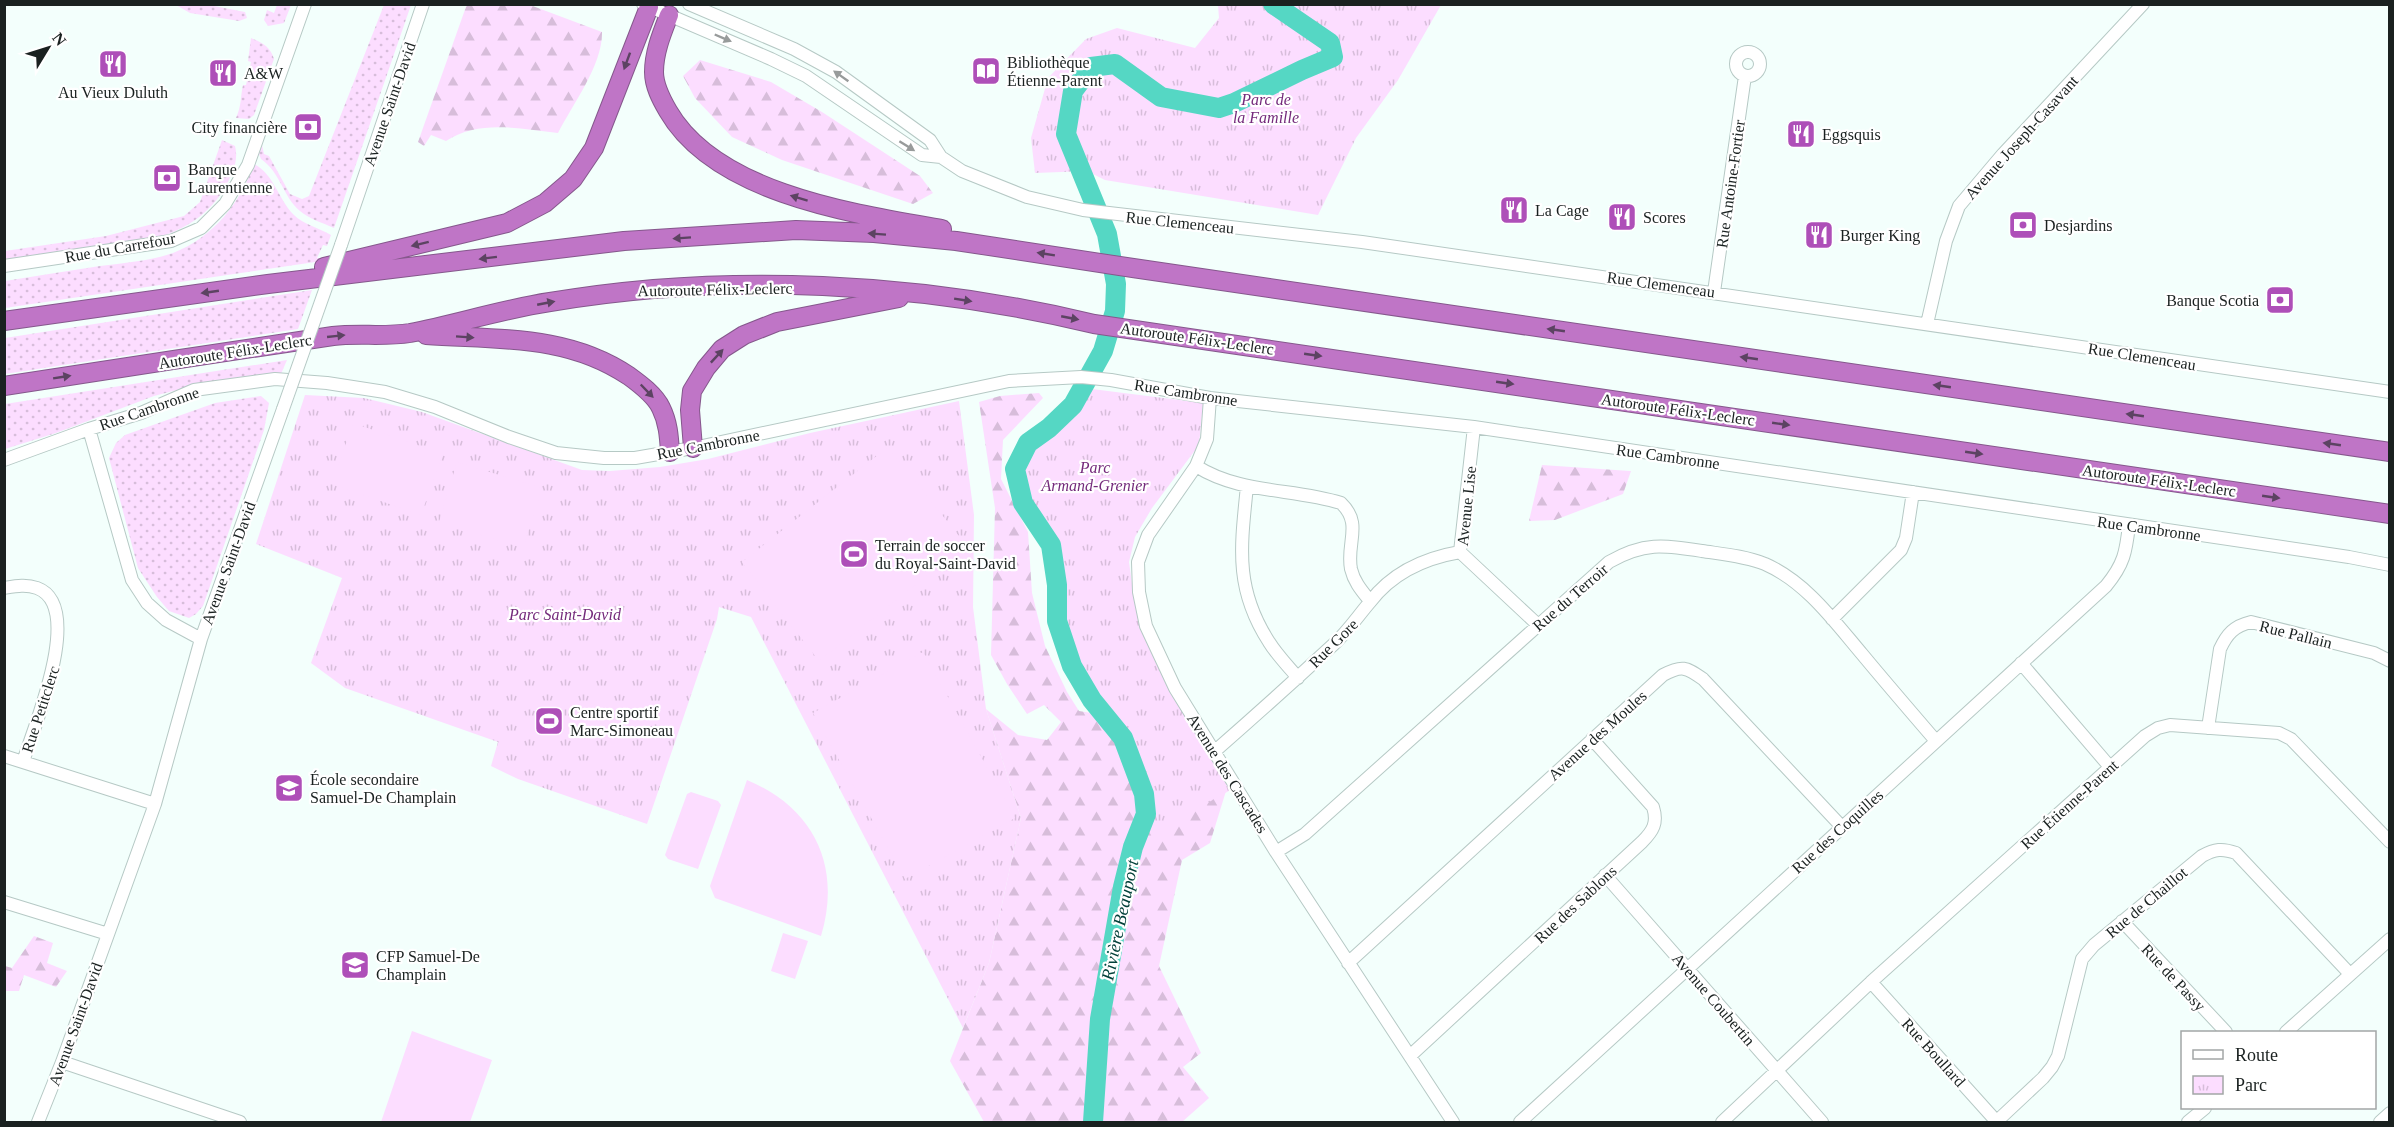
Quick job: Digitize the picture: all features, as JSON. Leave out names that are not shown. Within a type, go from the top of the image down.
[{"type":"highway","points":[[268,284],[282,278],[507,223],[545,202],[573,179],[594,148],[647,5]]},
{"type":"highway","points":[[671,10],[658,46],[654,74],[666,107],[676,124],[692,143],[759,184],[798,199],[881,219],[963,232],[998,246]]},
{"type":"highway","points":[[4,321],[268,284],[624,242],[795,230],[874,233],[998,246],[1133,268],[2390,452]]},
{"type":"highway","name":"Autoroute Félix-Leclerc","points":[[4,386],[338,336],[406,334],[548,302],[623,291],[737,285],[843,288],[921,294],[1005,306],[1094,324],[2390,514]]},
{"type":"highway","points":[[693,448],[690,410],[692,391],[706,368],[723,349],[744,335],[777,322],[921,294]]},
{"type":"highway","points":[[406,334],[546,342],[582,351],[612,364],[641,385],[660,405],[668,424],[670,452]]},
{"type":"street","name":"Rue du Carrefour","points":[[4,266],[171,241],[201,228],[225,204],[248,165],[305,4]]},
{"type":"street","name":"Avenue Saint-David","points":[[38,1122],[62,1062],[155,804],[201,639],[341,245],[423,4]]},
{"type":"street","name":"Rue Clemenceau","points":[[689,4],[794,49],[836,72],[930,140],[941,157]]},
{"type":"street","name":"Avenue Joseph-Casavant","points":[[1927,324],[1946,241],[1959,206],[2003,154],[2142,4]]},
{"type":"street","name":"Rue Clemenceau","points":[[647,5],[671,10],[806,76],[922,154],[941,157],[985,181],[1027,197],[1083,210],[1362,242],[2390,392]]},
{"type":"street","name":"Rue Antoine-Fortier","points":[[1714,292],[1745,76]]},
{"type":"street","name":"Rue Cambronne","points":[[4,460],[141,413],[194,390],[274,380],[327,383],[385,392],[435,407],[556,453],[624,458],[693,448],[1009,381],[1081,377],[1210,398],[1474,427],[2338,555],[2390,565]]},
{"type":"street","name":"Avenue des Cascades","points":[[1210,398],[1207,439],[1196,466],[1148,535],[1138,562],[1139,592],[1146,626],[1175,688],[1276,852],[1454,1122]]},
{"type":"street","name":"Avenue Lise","points":[[1474,427],[1460,552],[1537,624]]},
{"type":"street","points":[[89,429],[132,580],[147,603],[166,620],[201,639]]},
{"type":"street","points":[[1196,466],[1214,477],[1247,486],[1341,503],[1350,511],[1354,522],[1350,555],[1351,569],[1355,582],[1370,601]]},
{"type":"street","points":[[1247,486],[1241,552],[1244,584],[1253,614],[1269,643],[1298,678]]},
{"type":"street","points":[[1832,619],[1901,550],[1906,538],[1913,492]]},
{"type":"street","name":"Rue des Coquilles","points":[[1520,1122],[2106,586],[2120,569],[2126,553],[2129,525]]},
{"type":"street","name":"Rue du Terroir","points":[[1276,852],[1305,834],[1537,624],[1609,562],[1636,549],[1663,545],[1731,555],[1763,563],[1785,575],[1807,592],[1832,619],[1936,741]]},
{"type":"street","name":"Rue Gore","points":[[1215,751],[1338,640],[1370,601],[1398,576],[1416,564],[1460,552]]},
{"type":"street","name":"Rue Petitclerc","points":[[4,588],[23,585],[39,589],[49,596],[54,608],[58,645],[55,664],[22,762]]},
{"type":"street","name":"Rue Pallain","points":[[2208,728],[2220,649],[2225,637],[2240,625],[2251,622],[2374,653],[2390,661]]},
{"type":"street","points":[[2021,663],[2110,767]]},
{"type":"street","name":"Avenue des Moules","points":[[1348,963],[1663,675],[1678,667],[1690,670],[1703,679],[1842,827]]},
{"type":"street","name":"Rue Étienne-Parent","points":[[1722,1122],[1871,982],[2145,736],[2158,728],[2170,725],[2279,733],[2291,739],[2390,842]]},
{"type":"street","name":"Rue des Sablons","points":[[1411,1055],[1649,835],[1655,825],[1656,817],[1653,807],[1592,739]]},
{"type":"street","points":[[4,756],[155,804]]},
{"type":"street","name":"Rue de Chaillot","points":[[1996,1122],[2052,1067],[2058,1056],[2082,959],[2094,945],[2202,856],[2222,848],[2236,853],[2350,974]]},
{"type":"street","name":"Avenue Coubertin","points":[[1605,875],[1822,1122]]},
{"type":"street","points":[[4,902],[108,934]]},
{"type":"street","name":"Rue de Passy","points":[[2122,921],[2225,1031]]},
{"type":"street","points":[[2287,1031],[2390,939]]},
{"type":"street","name":"Rue Boullard","points":[[1871,982],[1996,1122]]},
{"type":"street","points":[[62,1062],[240,1122]]},
{"type":"street","points":[[2188,1122],[2203,1109]]},
{"type":"street","points":[[2380,1122],[2390,1113]]},
{"type":"green space","points":[[467,4],[530,5],[602,32],[598,57],[586,84],[558,133],[500,127],[472,130],[446,141],[431,135],[424,146],[418,142]]},
{"type":"green space","points":[[176,5],[209,5],[245,12],[247,18],[239,21],[190,13]]},
{"type":"green space","points":[[277,5],[291,5],[284,23],[268,26],[264,20],[267,10],[274,13]]},
{"type":"green space","points":[[384,5],[411,5],[334,228],[300,211],[259,154],[262,145],[264,154],[269,156],[290,194],[302,199],[309,196]]},
{"type":"green space","name":"Parc de la Famille","points":[[1218,5],[1441,5],[1398,80],[1356,138],[1318,215],[1105,180],[1087,171],[1035,173],[1031,138],[1048,78],[1086,39],[1117,28],[1195,48],[1219,18]]},
{"type":"green space","points":[[251,38],[268,48],[274,59],[254,115],[249,119],[236,118],[251,62],[248,61]]},
{"type":"green space","points":[[700,60],[771,82],[822,112],[920,176],[933,193],[913,204],[782,160],[732,137],[695,98],[683,76]]},
{"type":"green space","points":[[222,140],[235,146],[236,157],[232,173],[212,205],[183,228],[166,235],[129,244],[5,263],[5,251],[106,236],[184,216],[200,202]]},
{"type":"green space","points":[[254,164],[261,168],[271,180],[294,215],[331,235],[327,246],[323,245],[317,258],[323,259],[322,261],[5,308],[5,281],[146,260],[173,253],[188,246],[201,238],[224,217],[241,192]]},
{"type":"green space","points":[[312,290],[298,329],[5,374],[5,338]]},
{"type":"green space","points":[[287,360],[281,374],[192,386],[154,396],[56,433],[5,449],[5,404]]},
{"type":"green space","name":"Parc Armand-Grenier","points":[[1092,389],[1203,403],[1199,445],[1152,508],[1135,537],[1129,562],[1135,605],[1151,647],[1236,787],[1193,811],[1147,832],[1144,794],[1134,755],[1123,732],[1090,688],[1074,660],[1067,631],[1061,557],[1053,533],[1028,494],[1022,473],[1027,454],[1032,447],[1044,434],[1074,410]]},
{"type":"green space","points":[[1039,393],[1043,398],[1003,440],[1001,479],[1028,532],[1032,593],[1045,646],[1067,692],[1079,711],[1104,715],[1113,706],[1130,640],[1226,791],[1210,843],[1182,860],[1159,966],[1201,1053],[1183,1067],[1209,1098],[1182,1122],[984,1122],[950,1061],[989,963],[1021,818],[986,709],[1018,735],[1047,740],[1061,722],[1044,705],[1027,714],[991,655],[995,508],[979,402],[1000,396]]},
{"type":"green space","name":"Parc Saint-David","points":[[305,395],[364,398],[422,412],[582,470],[610,471],[660,467],[708,459],[810,433],[959,401],[974,515],[973,607],[986,709],[1021,818],[989,963],[963,1028],[751,617],[719,607],[717,619],[647,824],[518,779],[491,766],[498,742],[345,688],[311,663],[342,578],[256,544]]},
{"type":"green space","points":[[261,396],[269,403],[264,430],[203,606],[189,618],[169,611],[138,568],[109,458],[116,443],[125,435],[215,403]]},
{"type":"green space","points":[[353,423],[443,454],[421,515],[332,484]]},
{"type":"green space","name":"Terrain de soccer du Royal-Saint-David","points":[[888,447],[966,545],[819,661],[742,562]]},
{"type":"green space","points":[[457,462],[542,488],[523,548],[439,522]]},
{"type":"green space","points":[[1542,465],[1631,471],[1623,494],[1555,520],[1529,521]]},
{"type":"green space","points":[[923,652],[1015,818],[905,879],[813,713]]},
{"type":"green space","points":[[747,780],[790,806],[805,823],[817,842],[828,886],[827,910],[821,936],[715,898],[710,886]]},
{"type":"green space","points":[[691,792],[718,801],[721,805],[698,869],[668,859],[665,855],[687,794]]},
{"type":"green space","points":[[783,933],[808,941],[795,979],[771,971]]},
{"type":"green space","points":[[34,936],[53,943],[47,963],[67,971],[56,987],[24,975],[19,991],[5,991],[5,966],[12,968]]},
{"type":"green space","points":[[412,1031],[492,1060],[470,1122],[381,1122]]},
{"type":"waterway","name":"Rivière Beauport","points":[[1093,1122],[1100,1019],[1123,887],[1133,847],[1146,814],[1144,794],[1123,738],[1092,700],[1072,666],[1057,621],[1057,585],[1051,545],[1023,503],[1015,469],[1028,443],[1049,428],[1073,405],[1103,351],[1115,311],[1116,284],[1107,234],[1066,134],[1073,91],[1091,67],[1115,64],[1161,97],[1219,108],[1333,57],[1330,43],[1273,4]]},
{"type":"place","name":"Au Vieux Duluth","points":[[113,64]]},
{"type":"place","name":"Bibliothèque Étienne-Parent","points":[[986,71]]},
{"type":"place","name":"A&W","points":[[223,73]]},
{"type":"place","name":"City financière","points":[[308,127]]},
{"type":"place","name":"Eggsquis","points":[[1801,134]]},
{"type":"place","name":"Banque Laurentienne","points":[[167,178]]},
{"type":"place","name":"La Cage","points":[[1514,210]]},
{"type":"place","name":"Scores","points":[[1622,217]]},
{"type":"place","name":"Desjardins","points":[[2023,225]]},
{"type":"place","name":"Burger King","points":[[1819,235]]},
{"type":"place","name":"Banque Scotia","points":[[2280,300]]},
{"type":"place","name":"Terrain de soccer du Royal-Saint-David","points":[[854,554]]},
{"type":"place","name":"Centre sportif Marc-Simoneau","points":[[549,721]]},
{"type":"place","name":"École secondaire Samuel-De Champlain","points":[[289,788]]},
{"type":"place","name":"CFP Samuel-De Champlain","points":[[355,965]]}]
